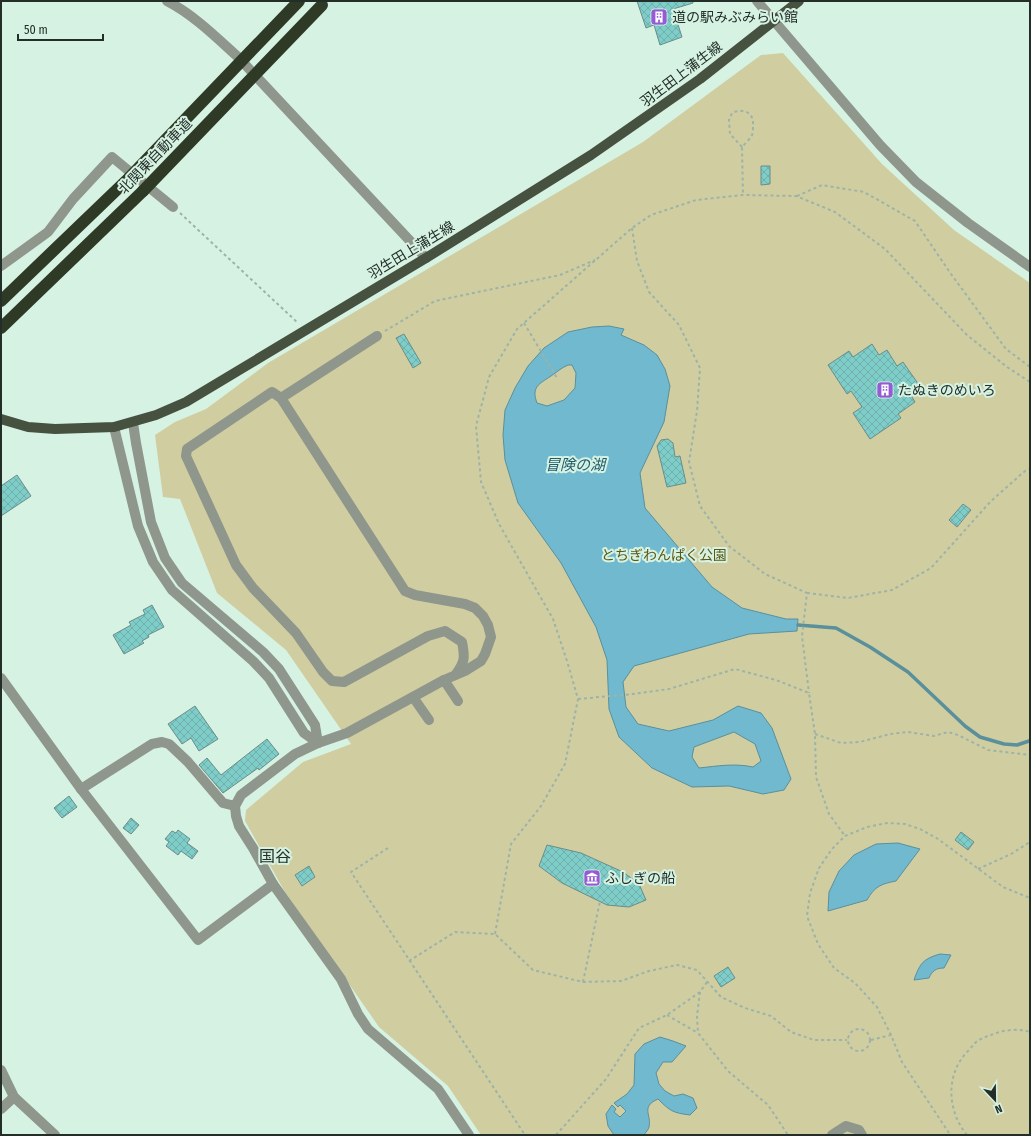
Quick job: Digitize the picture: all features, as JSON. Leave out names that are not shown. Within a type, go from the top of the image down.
[{"type":"highway","name":"北関東自動車道","points":[[1,301],[129,178],[299,1]]},
{"type":"highway","name":"北関東自動車道","points":[[1,328],[142,191],[324,3]]},
{"type":"main road","name":"羽生田上蒲生線","points":[[1,419],[28,427],[55,429],[114,427],[156,415],[186,402],[426,258],[591,156],[700,79],[799,1]]},
{"type":"street","points":[[167,1],[181,8],[238,57],[426,258]]},
{"type":"street","points":[[757,1],[880,145],[916,182],[968,224],[1030,267]]},
{"type":"street","points":[[1,266],[48,232],[72,199],[112,157],[173,207]]},
{"type":"street","points":[[281,398],[377,336]]},
{"type":"street","points":[[456,674],[462,666],[465,655],[462,642],[445,631],[428,636],[344,682],[332,681],[323,672],[296,633],[253,588],[236,565],[186,456],[187,449],[272,392],[281,398],[405,591],[415,595],[465,604],[475,608],[483,616],[488,625],[491,636],[486,654],[481,661],[465,671],[444,680],[347,733],[318,743],[295,754],[241,795],[235,806],[239,826],[273,884],[341,979],[358,1014],[368,1029],[438,1089],[469,1135]]},
{"type":"street","points":[[133,422],[151,522],[165,558],[182,582],[263,652],[279,669],[315,725],[318,743]]},
{"type":"street","points":[[114,427],[138,526],[153,562],[172,590],[253,661],[269,678],[304,733],[318,743]]},
{"type":"street","points":[[1,678],[81,789],[198,940],[273,884]]},
{"type":"street","points":[[444,680],[458,701]]},
{"type":"street","points":[[413,697],[429,720]]},
{"type":"street","points":[[81,789],[152,744],[162,742],[170,744],[188,762],[223,803],[235,806]]},
{"type":"street","points":[[1,1070],[14,1097],[55,1135]]},
{"type":"street","points":[[1,1109],[14,1097]]},
{"type":"street","points":[[832,1135],[846,1126],[859,1130],[862,1135]]},
{"type":"path","points":[[742,147],[730,134],[729,120],[732,113],[739,110],[750,114],[753,120],[752,135],[742,147],[743,195]]},
{"type":"path","points":[[796,196],[822,185],[864,192],[915,221],[951,274],[1006,348],[1030,367]]},
{"type":"path","points":[[495,934],[511,844],[541,806],[565,764],[578,700],[553,619],[499,524],[481,482],[476,426],[489,377],[517,329],[632,228],[651,215],[696,200],[743,195],[796,196],[835,212],[885,249],[967,335],[1007,367],[1030,382]]},
{"type":"path","points":[[173,207],[305,330]]},
{"type":"path","points":[[632,228],[637,261],[649,292],[679,325],[700,368],[697,411],[689,462],[700,506],[729,546],[765,574],[807,593],[848,598],[892,590],[931,568],[991,501],[1025,471],[1030,469]]},
{"type":"path","points":[[377,336],[435,301],[560,275],[597,259]]},
{"type":"path","points":[[524,323],[557,378]]},
{"type":"path","points":[[807,593],[802,636],[815,734],[816,777],[829,814],[845,836]]},
{"type":"path","points":[[578,700],[669,689],[735,669],[776,680],[809,694]]},
{"type":"path","points":[[815,734],[841,743],[860,742],[890,734],[908,732],[934,736],[948,732],[958,735],[988,750],[1030,755]]},
{"type":"path","points":[[949,1133],[902,1062],[877,1007],[855,983],[834,968],[818,944],[807,916],[810,893],[819,868],[832,849],[845,836],[866,827],[887,823],[905,824],[920,829],[938,839],[1003,887],[1030,898]]},
{"type":"path","points":[[978,869],[1011,854],[1030,842]]},
{"type":"path","points":[[388,848],[351,872],[525,1135]]},
{"type":"path","points":[[583,982],[600,901]]},
{"type":"path","points":[[409,961],[455,932],[495,934],[533,970],[583,982],[620,980],[676,965],[697,970],[721,997],[745,1008],[771,1016],[791,1032],[814,1040],[847,1040]]},
{"type":"path","points":[[556,1135],[606,1079],[640,1028],[667,1015],[700,992],[708,982]]},
{"type":"path","points":[[698,1033],[697,1016],[700,992]]},
{"type":"path","points":[[667,1015],[698,1033],[728,1071],[768,1105],[788,1135]]},
{"type":"path","points":[[860,1028],[868,1031],[871,1040],[868,1048],[859,1052],[851,1048],[847,1040],[851,1031],[860,1028]]},
{"type":"path","points":[[967,1135],[960,1126],[951,1104],[952,1080],[961,1058],[978,1040],[1000,1031],[1024,1030],[1030,1032]]},
{"type":"path","points":[[871,1040],[891,1035]]},
{"type":"green space","name":"とちぎわんぱく公園","points":[[783,53],[882,164],[954,230],[1030,283],[1030,1135],[481,1135],[448,1086],[379,1027],[285,892],[245,821],[246,810],[303,762],[351,744],[286,650],[217,593],[180,499],[163,497],[155,435],[175,422],[206,409],[268,363],[643,142],[761,55]]},
{"type":"water","name":"冒険の湖","points":[[609,326],[624,329],[621,335],[644,345],[657,355],[665,369],[670,386],[664,422],[640,473],[645,508],[712,587],[742,608],[786,619],[798,619],[797,631],[749,634],[634,666],[623,682],[626,707],[638,724],[669,731],[713,720],[738,706],[761,713],[772,728],[791,779],[784,790],[763,794],[729,786],[692,787],[652,768],[619,737],[609,709],[607,660],[596,627],[561,563],[518,503],[505,460],[503,435],[505,410],[515,388],[528,366],[544,348],[568,332],[592,327]],"holes":[[[568,365],[572,365],[576,373],[575,388],[564,400],[547,406],[537,403],[535,398],[537,386]],[[734,732],[755,744],[761,761],[753,767],[733,765],[699,768],[692,757],[694,747]]]},
{"type":"water","points":[[898,843],[920,849],[896,881],[879,886],[867,900],[828,911],[829,892],[839,871],[854,855],[876,844]]},
{"type":"water","points":[[940,954],[951,955],[944,968],[935,970],[931,973],[929,978],[914,980],[918,969],[923,962]]},
{"type":"water","points":[[660,1037],[686,1046],[672,1062],[663,1062],[656,1073],[659,1084],[665,1091],[674,1096],[683,1094],[693,1098],[697,1108],[690,1115],[680,1113],[672,1111],[658,1099],[649,1105],[648,1112],[650,1123],[644,1135],[614,1135],[608,1126],[606,1114],[612,1105],[616,1109],[614,1112],[620,1117],[626,1111],[620,1105],[618,1107],[614,1103],[627,1094],[634,1085],[635,1054],[644,1044]]},
{"type":"building","name":"道の駅みぶみらい館","points":[[637,1],[693,1],[693,3],[673,9],[682,37],[660,45],[654,25],[646,28]]},
{"type":"building","points":[[761,166],[770,166],[770,184],[761,185]]},
{"type":"building","points":[[404,334],[421,363],[413,368],[396,338]]},
{"type":"building","name":"たぬきのめいろ","points":[[872,344],[879,355],[887,350],[897,366],[903,362],[919,385],[909,392],[915,402],[898,414],[901,418],[870,439],[853,413],[862,407],[851,391],[847,394],[828,365],[849,351],[853,357]]},
{"type":"building","points":[[668,439],[673,443],[675,457],[680,456],[686,483],[667,487],[657,446],[661,440]]},
{"type":"building","points":[[17,475],[31,496],[1,516],[1,486]]},
{"type":"building","points":[[963,504],[971,510],[957,527],[949,520]]},
{"type":"building","points":[[152,605],[164,627],[148,635],[149,637],[142,641],[144,643],[124,654],[113,635],[131,625],[129,622],[145,614],[143,610]]},
{"type":"building","points":[[195,706],[218,739],[199,751],[191,738],[182,744],[168,724]]},
{"type":"building","points":[[267,739],[279,754],[259,770],[258,768],[223,793],[199,765],[207,758],[221,775]]},
{"type":"building","points":[[69,796],[77,807],[62,818],[54,808]]},
{"type":"building","points":[[131,818],[139,825],[131,834],[123,828]]},
{"type":"building","points":[[178,830],[190,839],[187,843],[198,851],[192,859],[181,851],[178,855],[166,846],[169,842],[165,839],[172,831],[176,833]]},
{"type":"building","points":[[961,832],[974,842],[968,850],[955,840]]},
{"type":"building","name":"ふしぎの船","points":[[547,845],[581,853],[623,872],[639,884],[646,900],[629,907],[607,905],[562,883],[539,866]]},
{"type":"building","points":[[309,866],[315,877],[302,886],[295,875]]},
{"type":"building","points":[[728,967],[735,978],[721,987],[714,976]]},
{"type":"waterway","points":[[798,625],[836,628],[870,647],[908,672],[965,726],[980,737],[1004,744],[1017,745],[1029,741]]},
{"type":"place","name":"道の駅みぶみらい館","points":[[659,17]]},
{"type":"place","name":"たぬきのめいろ","points":[[885,390]]},
{"type":"place","name":"ふしぎの船","points":[[592,878]]},
{"type":"district","name":"国谷","points":[[275,856]]}]
